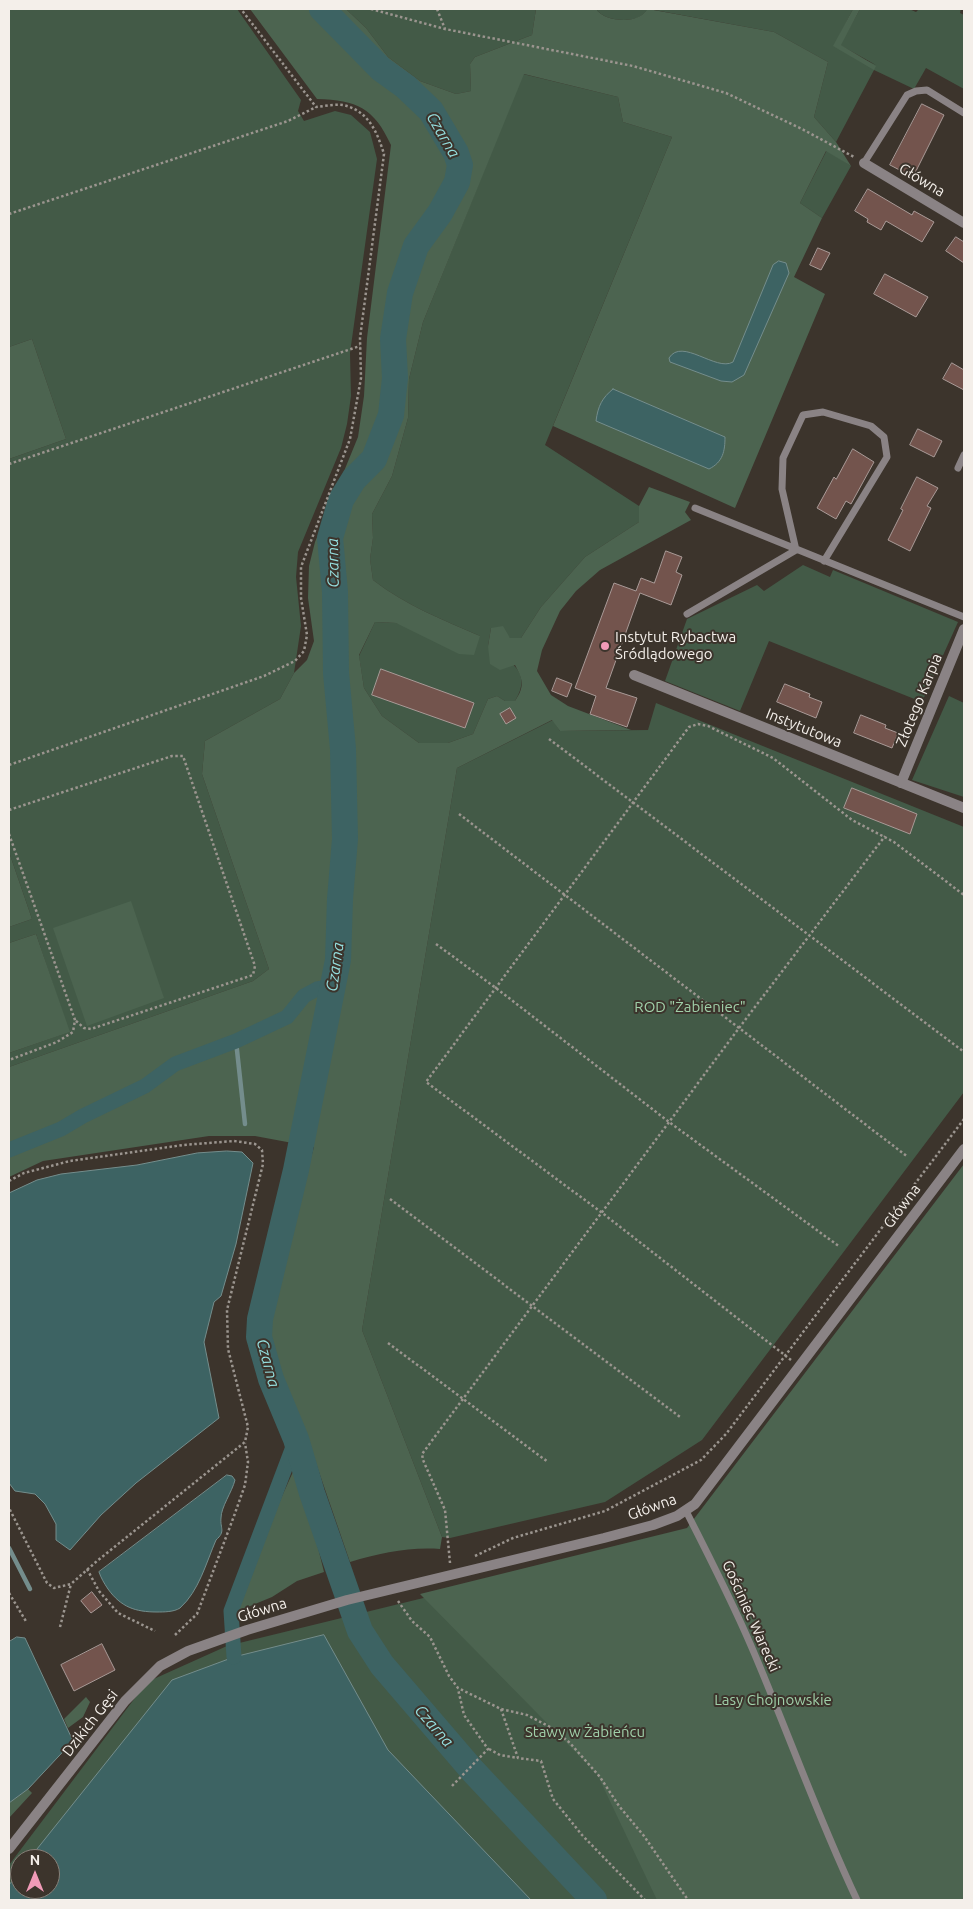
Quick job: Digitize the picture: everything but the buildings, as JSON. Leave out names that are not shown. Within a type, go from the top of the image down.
[{"type":"street","name":"Główna","points":[[864,163],[964,223]]},
{"type":"street","name":"Złotego Karpia","points":[[901,782],[964,629]]},
{"type":"street","name":"Instytutowa","points":[[634,675],[964,808]]},
{"type":"street","name":"Główna","points":[[216,1641],[247,1630],[369,1595],[604,1538],[667,1520],[686,1511],[704,1494],[964,1149]]},
{"type":"street","name":"Dzikich Gęsi","points":[[9,1849],[125,1701],[150,1675],[173,1659],[216,1641]]},
{"type":"lane","points":[[864,163],[907,95],[916,91],[927,90],[964,113]]},
{"type":"lane","points":[[796,550],[782,489],[783,458],[803,415],[823,412],[871,426],[884,437],[887,456],[824,561]]},
{"type":"lane","points":[[958,468],[964,455]]},
{"type":"lane","points":[[695,508],[964,617]]},
{"type":"lane","points":[[687,614],[796,550]]},
{"type":"lane","name":"Gościniec Warecki","points":[[686,1511],[752,1647],[815,1805],[857,1900]]},
{"type":"path","points":[[241,9],[316,107]]},
{"type":"path","points":[[371,9],[444,29],[634,66],[726,93],[802,129],[864,163]]},
{"type":"path","points":[[437,9],[444,29]]},
{"type":"path","points":[[9,214],[288,121],[316,107],[339,105],[348,106],[357,111],[369,121],[378,133],[384,154],[360,346],[361,378],[350,439],[301,568],[301,598],[306,635],[304,651],[295,661],[264,676],[9,765]]},
{"type":"path","points":[[9,464],[360,346]]},
{"type":"path","points":[[800,1367],[601,1212],[426,1082],[689,727],[698,724],[708,726],[773,758],[852,820],[885,836],[964,895]]},
{"type":"path","points":[[550,740],[964,1052]]},
{"type":"path","points":[[9,810],[172,756],[183,756],[255,966],[253,975],[91,1029],[84,1028],[75,1020],[9,834]]},
{"type":"path","points":[[459,814],[908,1157]]},
{"type":"path","points":[[457,1564],[450,1566],[445,1510],[422,1454],[601,1212],[885,836]]},
{"type":"path","points":[[436,944],[669,1122],[840,1247]]},
{"type":"path","points":[[9,1060],[57,1042],[73,1032],[75,1020]]},
{"type":"path","points":[[470,1559],[513,1538],[605,1511],[701,1460],[726,1434],[964,1119]]},
{"type":"path","points":[[9,1180],[24,1173],[70,1161],[183,1144],[234,1141],[255,1144],[262,1150],[263,1164],[227,1310],[228,1349],[248,1427],[245,1442],[248,1462],[245,1485],[197,1614],[175,1636]]},
{"type":"path","points":[[390,1199],[680,1418]]},
{"type":"path","points":[[388,1343],[548,1462]]},
{"type":"path","points":[[9,1508],[47,1583],[54,1588],[71,1584],[87,1569],[245,1442]]},
{"type":"path","points":[[87,1569],[99,1591],[118,1613],[155,1631]]},
{"type":"path","points":[[60,1627],[71,1584]]},
{"type":"path","points":[[389,1590],[412,1621],[430,1637],[448,1676],[458,1688],[501,1709],[527,1715],[552,1728],[570,1743],[600,1776],[619,1806],[644,1836],[688,1900]]},
{"type":"path","points":[[9,1593],[27,1623]]},
{"type":"path","points":[[458,1688],[464,1716],[488,1749],[500,1755],[541,1761],[553,1799],[582,1835],[645,1900]]},
{"type":"path","points":[[501,1709],[518,1758]]},
{"type":"path","points":[[452,1786],[488,1749]]},
{"type":"green space","points":[[9,9],[237,9],[301,100],[298,111],[304,121],[335,111],[351,115],[370,132],[377,159],[350,353],[351,396],[347,424],[341,448],[298,552],[296,577],[301,626],[294,673],[280,699],[205,741],[202,774],[269,969],[253,981],[9,1067],[9,1053],[69,1032],[36,934],[9,943],[9,927],[32,919],[9,852],[9,459],[66,439],[32,339],[9,347]]},
{"type":"green space","points":[[250,9],[346,9],[366,28],[388,57],[420,81],[456,94],[471,91],[470,64],[475,57],[532,35],[536,9],[596,9],[599,13],[609,18],[628,20],[643,14],[648,9],[774,32],[828,62],[814,117],[836,142],[851,166],[826,151],[800,203],[822,218],[794,277],[825,294],[735,508],[553,426],[672,137],[623,122],[618,97],[524,74],[423,322],[409,379],[408,418],[392,476],[372,514],[373,538],[370,559],[373,580],[411,604],[480,636],[474,655],[459,654],[396,623],[375,622],[359,655],[364,688],[382,716],[419,743],[448,743],[473,734],[488,699],[497,696],[505,701],[515,701],[522,687],[520,675],[515,665],[500,670],[490,664],[488,646],[491,628],[503,626],[510,638],[521,638],[541,607],[585,557],[639,522],[639,506],[649,487],[690,502],[685,512],[691,520],[600,570],[576,591],[560,611],[542,650],[537,671],[551,695],[568,706],[631,730],[560,731],[552,720],[457,768],[362,1330],[442,1537],[440,1549],[395,1551],[350,1562],[308,1440],[283,1386],[271,1351],[267,1331],[267,1317],[314,1147],[255,1136],[209,1136],[43,1161],[9,1177],[9,1067],[253,981],[269,969],[202,774],[205,741],[280,699],[294,673],[307,660],[314,641],[308,598],[309,566],[315,542],[358,437],[364,396],[367,338],[391,145],[378,122],[363,109],[343,101],[317,99]]},
{"type":"green space","points":[[346,9],[536,9],[532,35],[475,57],[470,64],[471,91],[456,94],[420,81],[388,57],[366,28]]},
{"type":"green space","points":[[596,9],[649,9],[639,17],[622,20],[604,16]]},
{"type":"green space","points":[[649,9],[853,9],[834,46],[876,65],[840,45],[860,9],[909,9],[916,12],[919,9],[961,9],[960,13],[964,15],[964,89],[926,68],[914,89],[874,70],[836,142],[814,117],[828,62],[774,32]]},
{"type":"green space","points":[[853,9],[860,9],[841,45],[876,66],[874,70],[833,46]]},
{"type":"green space","points":[[523,74],[618,97],[623,122],[672,137],[545,445],[639,506],[639,522],[585,557],[541,607],[521,638],[510,638],[491,628],[488,646],[511,662],[520,675],[520,691],[515,701],[505,701],[497,696],[488,699],[473,734],[448,743],[419,743],[382,716],[364,688],[359,656],[375,622],[396,623],[480,636],[411,604],[373,580],[370,559],[373,538],[372,514],[392,476],[408,418],[409,379],[423,322]]},
{"type":"green space","points":[[827,150],[851,166],[822,218],[800,203]]},
{"type":"green space","points":[[32,339],[66,439],[9,459],[9,347]]},
{"type":"green space","points":[[803,565],[830,577],[833,570],[958,622],[922,702],[769,641],[740,711],[665,681],[687,619],[757,585],[764,591]]},
{"type":"green space","points":[[949,696],[964,703],[964,797],[912,780]]},
{"type":"green space","name":"ROD \"Żabieniec\"","points":[[656,703],[964,827],[964,1092],[702,1440],[605,1502],[450,1538],[442,1537],[362,1330],[457,768],[553,720],[560,731],[648,730]]},
{"type":"green space","points":[[9,852],[32,919],[9,927]]},
{"type":"green space","points":[[131,901],[164,998],[87,1026],[53,928]]},
{"type":"green space","points":[[36,934],[70,1032],[9,1053],[9,943]]},
{"type":"green space","name":"Lasy Chojnowskie","points":[[964,1164],[964,1900],[657,1900],[597,1774],[420,1594],[687,1528]]},
{"type":"green space","points":[[297,1463],[324,1572],[297,1581],[272,1597],[238,1611],[239,1598],[255,1556]]},
{"type":"green space","name":"Stawy w Żabieńcu","points":[[673,1537],[842,1900],[9,1900],[10,1864],[10,1899],[60,1899],[60,1849],[21,1849],[147,1682],[227,1646]]},
{"type":"green space","points":[[86,1697],[90,1702],[83,1717],[68,1728],[64,1719]]},
{"type":"green space","points":[[28,1789],[32,1793],[9,1818],[9,1803]]},
{"type":"water","points":[[779,261],[786,263],[789,273],[744,375],[732,382],[721,381],[670,362],[669,358],[675,353],[682,351],[718,363],[726,364],[733,362],[773,265]]},
{"type":"water","points":[[613,389],[725,437],[724,451],[720,459],[709,469],[596,421],[601,403]]},
{"type":"water","points":[[242,1152],[253,1163],[236,1244],[221,1296],[214,1302],[204,1342],[219,1418],[136,1483],[101,1515],[70,1550],[56,1540],[56,1524],[45,1504],[35,1494],[15,1491],[9,1483],[9,1193],[37,1180],[61,1174],[137,1165],[197,1153]]},
{"type":"water","points":[[227,1475],[232,1476],[235,1480],[221,1514],[222,1532],[216,1540],[197,1585],[187,1601],[178,1609],[169,1612],[157,1612],[135,1609],[118,1600],[108,1589],[99,1572]]},
{"type":"water","points":[[324,1635],[388,1750],[531,1900],[9,1900],[10,1884],[10,1899],[60,1899],[60,1849],[37,1849],[172,1680],[234,1657]]},
{"type":"water","points":[[17,1637],[25,1638],[73,1741],[28,1789],[9,1803],[9,1642]]},
{"type":"waterway","name":"Czarna","points":[[322,9],[381,69],[406,87],[431,111],[456,153],[460,165],[457,182],[440,213],[416,246],[400,293],[393,339],[395,378],[391,415],[374,459],[354,479],[341,500],[330,538],[335,592],[336,673],[343,749],[345,839],[340,899],[338,960],[296,1170],[260,1319],[259,1337],[271,1379],[296,1439],[312,1493],[360,1631],[382,1665],[472,1770],[594,1900]]},
{"type":"waterway","points":[[9,1150],[61,1129],[83,1116],[145,1086],[175,1064],[236,1041],[287,1017],[304,996],[317,989],[334,986]]},
{"type":"waterway","points":[[236,1041],[245,1124]]},
{"type":"waterway","points":[[234,1657],[231,1611],[296,1439]]},
{"type":"waterway","points":[[9,1548],[30,1589]]},
{"type":"place","name":"Instytut Rybactwa Śródlądowego","points":[[605,646]]}]
